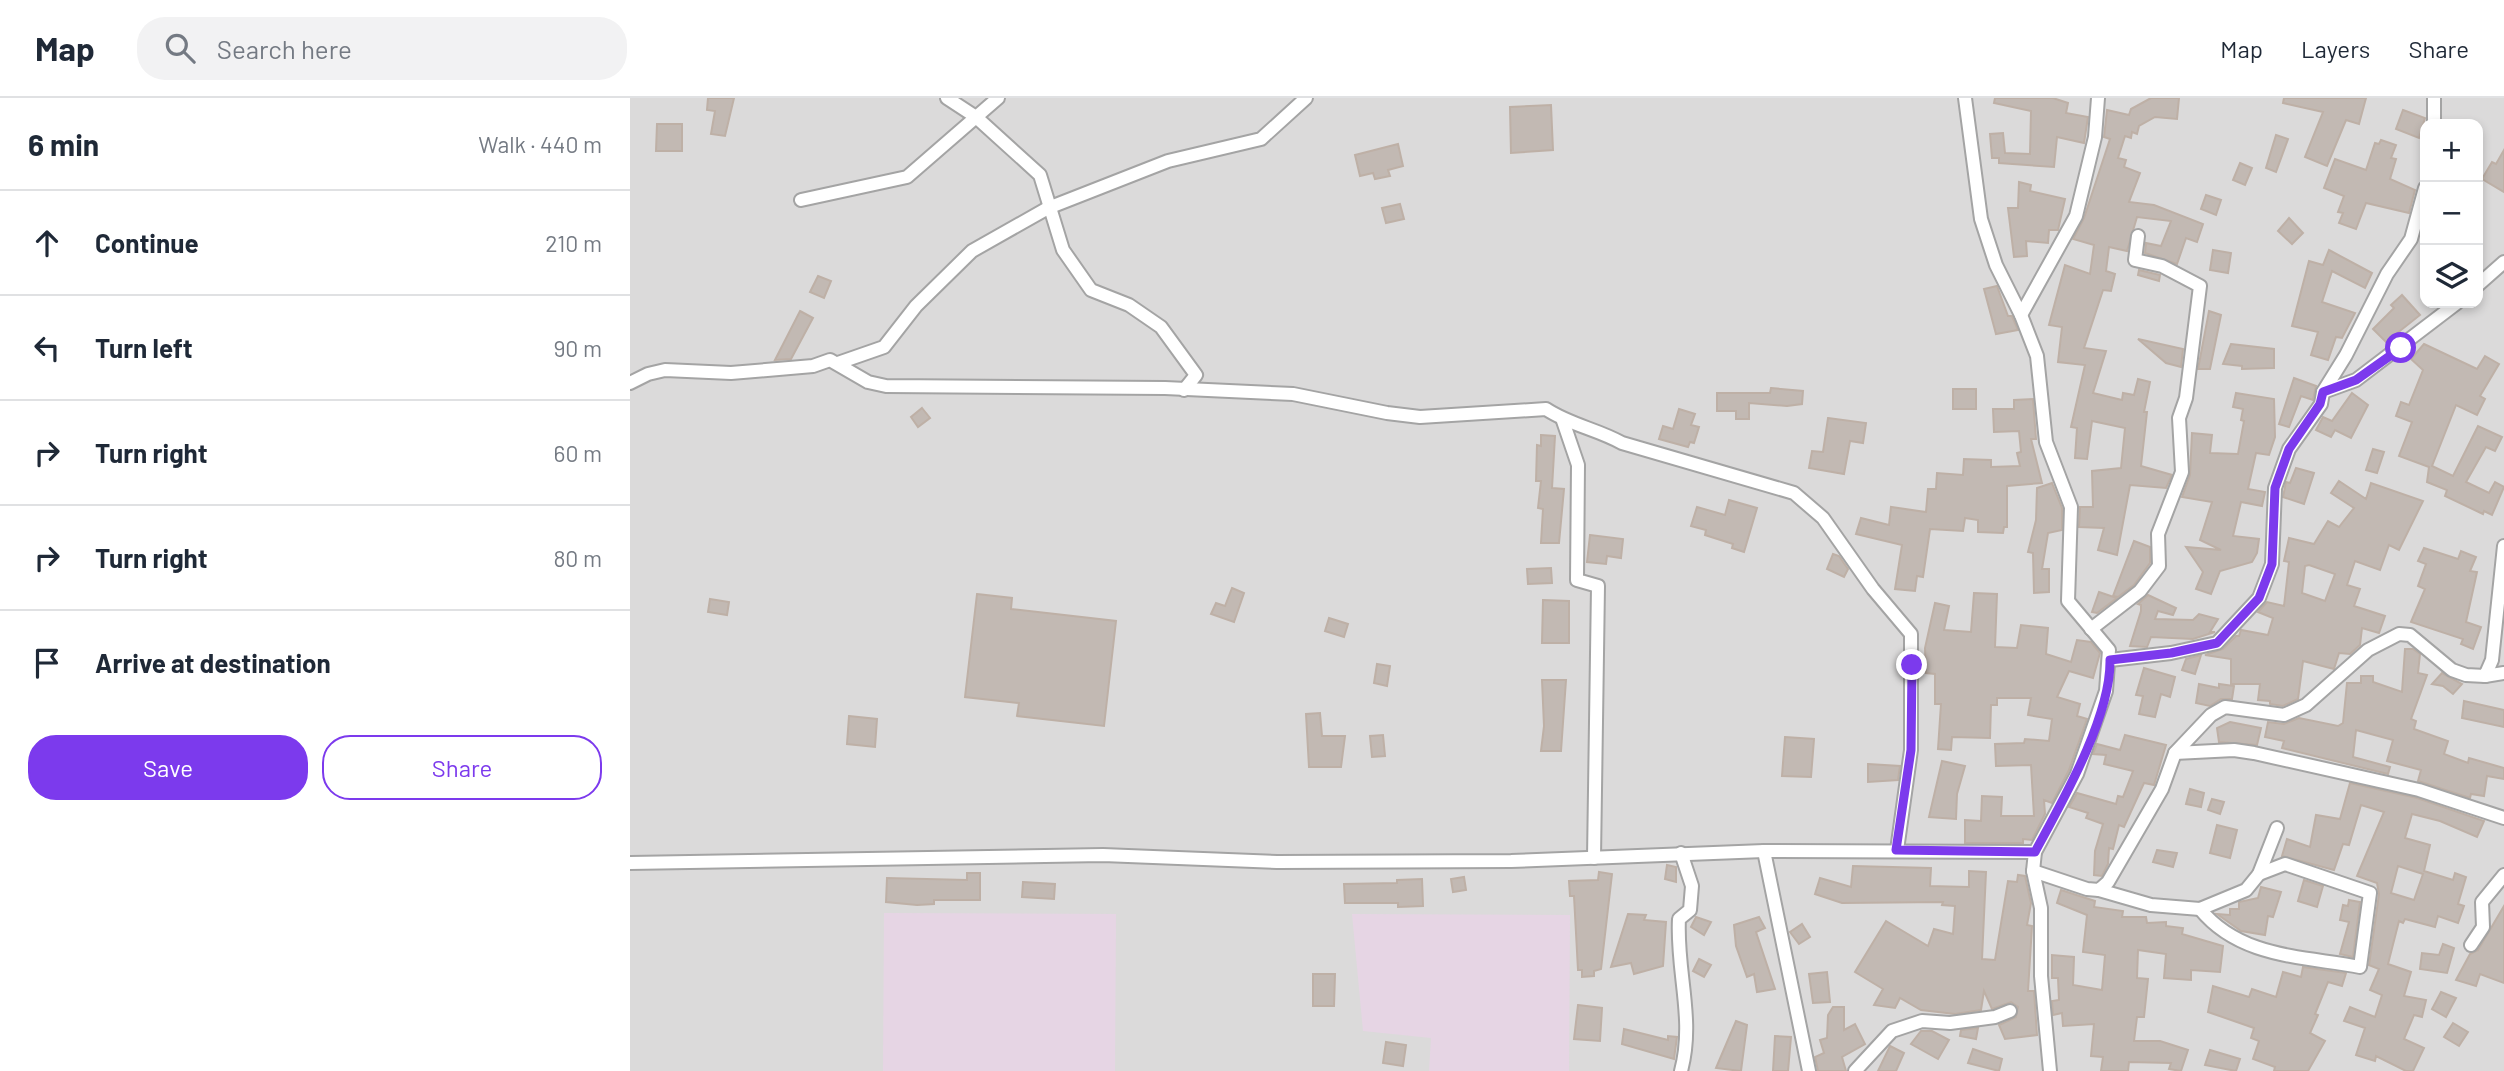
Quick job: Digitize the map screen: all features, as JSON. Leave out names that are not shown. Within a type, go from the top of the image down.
[{"type":"street","points":[[947,98],[976,117],[1040,175],[1063,250],[1091,290],[1129,304],[1161,327],[1196,375],[1184,390]]},
{"type":"street","points":[[801,200],[907,177],[998,98]]},
{"type":"street","points":[[838,363],[884,347],[916,306],[972,251],[1048,208],[1168,161],[1261,139],[1306,98]]},
{"type":"street","points":[[1965,98],[1981,219],[1996,265],[2021,315],[2037,356],[2046,442],[2071,507],[2072,557],[2068,601],[2109,650],[2110,660],[2106,691],[2077,774],[2035,852],[2033,871],[2041,908],[2041,976],[2050,1071]]},
{"type":"street","points":[[2021,315],[2076,216],[2095,137],[2098,98]]},
{"type":"street","points":[[2434,98],[2434,119]]},
{"type":"street","points":[[2110,660],[2171,653],[2217,643],[2259,598],[2272,564],[2275,488],[2289,449],[2320,404],[2323,392],[2346,355],[2387,274],[2411,239],[2420,206]]},
{"type":"street","points":[[2091,629],[2140,591],[2159,566],[2158,534],[2182,472],[2179,418],[2186,398],[2200,286],[2162,266],[2135,260],[2138,236]]},
{"type":"street","points":[[2483,280],[2504,261]]},
{"type":"street","points":[[2323,392],[2356,380],[2451,308]]},
{"type":"street","points":[[630,383],[648,373],[665,370],[731,373],[813,366],[830,360],[868,382],[886,386],[1293,394],[1387,413],[1420,416],[1546,409],[1563,421],[1601,432],[1622,443],[1686,464],[1794,493],[1823,518],[1873,589],[1911,634],[1911,750],[1896,850]]},
{"type":"street","points":[[1563,421],[1578,465],[1577,580],[1598,586],[1594,858]]},
{"type":"street","points":[[2485,676],[2492,660],[2504,546]]},
{"type":"street","points":[[2099,890],[2108,882],[2162,789],[2175,753],[2211,715],[2225,707],[2284,715],[2306,705],[2368,650],[2399,634],[2410,635],[2452,670],[2466,675],[2504,673]]},
{"type":"street","points":[[2175,753],[2234,750],[2254,753],[2419,790],[2504,818]]},
{"type":"street","points":[[2033,871],[2087,889],[2139,902],[2200,909],[2246,890],[2259,874],[2277,828]]},
{"type":"street","points":[[630,863],[1103,855],[1277,862],[1594,858],[1764,851],[2035,852]]},
{"type":"street","points":[[1764,851],[1809,1071]]},
{"type":"street","points":[[1681,853],[1692,886],[1690,910],[1679,919],[1678,932],[1689,1024],[1681,1071]]},
{"type":"street","points":[[2200,909],[2215,928],[2266,952],[2360,967],[2370,893],[2285,864],[2259,874]]},
{"type":"street","points":[[2471,945],[2483,927],[2482,902],[2504,875]]},
{"type":"street","points":[[1855,1071],[1892,1031],[1922,1021],[1950,1023],[1994,1017],[2010,1011]]},
{"type":"shaded area","points":[[630,98],[2504,98],[2504,1071],[630,1071]]},
{"type":"shaded area","points":[[884,913],[1116,914],[1115,1071],[883,1071]]},
{"type":"shaded area","points":[[1352,914],[1570,915],[1569,1071],[1429,1071],[1431,1038],[1363,1031]]},
{"type":"building","points":[[708,98],[734,98],[725,136],[711,134],[715,111],[707,110]]},
{"type":"building","points":[[1995,98],[2053,98],[2068,103],[2066,113],[2088,117],[2084,143],[2057,137],[2054,167],[1999,163],[1999,158],[1992,158],[1990,134],[2003,133],[2005,153],[2030,154],[2031,111],[1994,103]]},
{"type":"building","points":[[2151,98],[2179,98],[2177,119],[2155,117],[2139,126],[2137,134],[2132,132],[2131,138],[2125,136],[2118,158],[2126,160],[2124,167],[2140,173],[2129,202],[2154,205],[2203,224],[2197,242],[2186,238],[2177,264],[2145,253],[2146,243],[2161,246],[2171,221],[2137,217],[2127,251],[2109,247],[2106,271],[2115,274],[2111,291],[2103,290],[2084,348],[2106,351],[2093,393],[2122,400],[2123,393],[2134,395],[2138,379],[2150,382],[2144,412],[2147,412],[2141,466],[2172,475],[2166,488],[2130,485],[2117,555],[2098,550],[2104,528],[2079,527],[2080,507],[2093,507],[2092,471],[2121,468],[2125,428],[2092,421],[2087,459],[2075,458],[2077,428],[2071,427],[2085,365],[2058,362],[2062,327],[2049,325],[2065,265],[2090,274],[2094,245],[2073,239],[2084,218],[2110,139],[2104,137],[2107,110],[2129,115],[2131,109]]},
{"type":"building","points":[[2284,98],[2366,98],[2359,124],[2346,120],[2327,166],[2305,157],[2323,112],[2283,103]]},
{"type":"building","points":[[1551,105],[1553,150],[1511,153],[1510,107]]},
{"type":"building","points":[[2403,110],[2425,118],[2420,119],[2419,138],[2396,129]]},
{"type":"building","points":[[657,124],[682,124],[682,151],[656,151]]},
{"type":"building","points":[[2276,135],[2288,139],[2276,172],[2266,168]]},
{"type":"building","points":[[2381,140],[2396,145],[2391,158],[2396,159],[2390,179],[2415,190],[2409,213],[2366,203],[2356,229],[2339,223],[2343,213],[2338,212],[2344,196],[2324,188],[2335,159],[2366,170],[2375,143],[2379,144]]},
{"type":"building","points":[[1398,144],[1403,166],[1388,170],[1390,176],[1375,179],[1373,173],[1360,176],[1355,155]]},
{"type":"building","points":[[2504,150],[2504,192],[2483,180],[2492,162],[2496,164]]},
{"type":"building","points":[[2240,163],[2252,168],[2245,185],[2233,180]]},
{"type":"building","points":[[2019,182],[2031,185],[2030,191],[2065,199],[2058,230],[2049,230],[2048,243],[2026,241],[2027,256],[2014,257],[2008,208],[2018,208]]},
{"type":"building","points":[[2206,195],[2221,200],[2216,215],[2201,209]]},
{"type":"building","points":[[1400,204],[1404,219],[1386,223],[1382,208]]},
{"type":"building","points":[[2289,218],[2303,233],[2292,244],[2278,231]]},
{"type":"building","points":[[2213,250],[2231,253],[2228,273],[2210,270]]},
{"type":"building","points":[[2329,250],[2372,273],[2365,288],[2332,271],[2322,302],[2355,313],[2342,338],[2336,337],[2328,360],[2311,355],[2318,332],[2292,326],[2309,261],[2323,265]]},
{"type":"building","points":[[2139,270],[2160,275],[2159,281],[2138,275]]},
{"type":"building","points":[[818,276],[831,281],[824,298],[810,292]]},
{"type":"building","points":[[1997,286],[2008,316],[2012,316],[2018,330],[1996,334],[1984,289]]},
{"type":"building","points":[[2402,295],[2420,315],[2386,342],[2373,329],[2394,308],[2391,305]]},
{"type":"building","points":[[800,311],[813,318],[791,359],[775,360]]},
{"type":"building","points":[[2209,311],[2221,315],[2210,369],[2198,369]]},
{"type":"building","points":[[2138,339],[2183,349],[2181,367],[2166,363]]},
{"type":"building","points":[[2231,344],[2274,349],[2274,368],[2242,369],[2242,366],[2223,364]]},
{"type":"building","points":[[2424,344],[2477,369],[2485,356],[2499,364],[2480,396],[2485,399],[2477,415],[2456,405],[2432,466],[2453,476],[2478,426],[2502,437],[2495,451],[2486,447],[2466,482],[2489,493],[2495,482],[2504,487],[2492,515],[2484,511],[2483,514],[2445,496],[2447,490],[2427,482],[2429,467],[2399,456],[2412,422],[2396,416],[2401,402],[2409,405],[2423,370],[2411,359]]},
{"type":"building","points":[[2294,378],[2316,386],[2313,400],[2301,396],[2289,427],[2279,424]]},
{"type":"building","points":[[1771,388],[1803,391],[1802,404],[1787,406],[1749,403],[1749,419],[1736,419],[1736,411],[1717,411],[1717,393],[1770,393]]},
{"type":"building","points":[[1953,389],[1976,389],[1976,409],[1953,409]]},
{"type":"building","points":[[2236,393],[2274,399],[2275,437],[2269,455],[2256,453],[2248,489],[2265,492],[2262,506],[2241,502],[2233,536],[2259,539],[2257,553],[2252,562],[2220,571],[2211,594],[2196,589],[2203,572],[2186,547],[2221,550],[2200,540],[2212,502],[2182,497],[2190,475],[2192,433],[2212,435],[2210,453],[2238,454],[2244,421],[2241,420],[2243,409],[2233,407]]},
{"type":"building","points":[[2352,393],[2368,405],[2351,438],[2335,430],[2331,437],[2316,430],[2323,417],[2332,421]]},
{"type":"building","points":[[2033,399],[2036,439],[2031,439],[2042,483],[2007,486],[2007,527],[2004,527],[2003,533],[1978,532],[1978,520],[1965,518],[1963,531],[1930,529],[1923,577],[1917,576],[1915,591],[1895,589],[1902,545],[1856,534],[1861,518],[1889,525],[1891,507],[1926,512],[1928,489],[1936,489],[1937,473],[1963,475],[1964,459],[1991,460],[1991,467],[2020,466],[2017,453],[2021,452],[2019,431],[1994,432],[1993,409],[2014,409],[2014,400]]},
{"type":"building","points":[[922,408],[930,418],[918,427],[911,417]]},
{"type":"building","points":[[1679,409],[1695,414],[1691,425],[1699,427],[1694,443],[1690,442],[1688,447],[1659,439],[1663,426],[1673,429]]},
{"type":"building","points":[[1828,418],[1866,423],[1863,443],[1850,441],[1844,474],[1809,468],[1812,451],[1823,452]]},
{"type":"building","points":[[1541,435],[1555,436],[1552,488],[1564,489],[1559,543],[1541,543],[1543,509],[1538,508],[1541,481],[1536,481],[1537,445],[1541,446]]},
{"type":"building","points":[[2373,449],[2384,452],[2377,473],[2366,470]]},
{"type":"building","points":[[2296,468],[2314,473],[2304,504],[2283,497],[2286,482],[2290,483]]},
{"type":"building","points":[[2339,481],[2366,499],[2371,483],[2423,501],[2399,550],[2389,545],[2380,570],[2355,561],[2347,585],[2360,589],[2354,606],[2385,616],[2379,633],[2362,628],[2360,645],[2350,654],[2339,653],[2334,669],[2303,661],[2298,699],[2283,706],[2270,704],[2270,701],[2258,700],[2260,684],[2231,684],[2231,659],[2205,655],[2223,649],[2239,636],[2241,630],[2268,635],[2273,618],[2258,612],[2267,602],[2284,606],[2289,562],[2284,561],[2289,538],[2314,544],[2328,521],[2339,527],[2354,508],[2331,493]],"holes":[[[2305,566],[2335,574],[2325,601],[2302,593]]]},
{"type":"building","points":[[2052,483],[2062,508],[2062,530],[2048,533],[2042,569],[2049,569],[2049,592],[2034,593],[2033,553],[2028,552],[2036,520],[2037,488]]},
{"type":"building","points":[[1729,500],[1757,508],[1744,552],[1732,548],[1733,544],[1705,535],[1706,530],[1691,526],[1697,507],[1725,515]]},
{"type":"building","points":[[1590,535],[1623,539],[1621,558],[1607,556],[1606,564],[1587,562]]},
{"type":"building","points":[[2134,541],[2150,547],[2150,563],[2134,585],[2118,597],[2113,596]]},
{"type":"building","points":[[2424,548],[2458,559],[2461,551],[2476,557],[2470,571],[2477,572],[2466,622],[2481,627],[2473,649],[2461,644],[2463,639],[2411,622],[2425,589],[2418,586],[2426,564],[2418,561]]},
{"type":"building","points":[[1833,554],[1839,556],[1848,569],[1844,577],[1827,569]]},
{"type":"building","points":[[1551,568],[1552,583],[1528,584],[1527,569]]},
{"type":"building","points":[[1232,588],[1244,593],[1234,622],[1211,614],[1216,603],[1225,606]]},
{"type":"building","points":[[2099,592],[2117,598],[2097,613],[2092,612]]},
{"type":"building","points":[[1974,593],[1997,594],[1995,647],[2017,648],[2021,625],[2048,628],[2046,654],[2071,662],[2077,640],[2091,642],[2100,653],[2093,678],[2069,671],[2057,697],[2080,704],[2077,716],[2087,719],[2069,770],[2052,803],[2044,800],[2045,814],[2032,840],[2023,839],[2023,843],[1965,843],[1965,820],[1981,821],[1982,796],[2002,797],[2001,816],[2034,816],[2031,765],[1996,766],[1995,744],[2024,743],[2025,739],[2049,741],[2052,719],[2028,715],[2031,698],[1997,698],[1997,705],[1991,705],[1990,738],[1952,737],[1951,750],[1938,749],[1941,704],[1935,704],[1935,674],[1926,673],[1925,648],[1935,603],[1949,606],[1944,630],[1971,632]]},
{"type":"building","points":[[977,594],[1012,598],[1011,609],[1116,621],[1104,726],[1017,716],[1019,703],[965,697]]},
{"type":"building","points":[[2148,595],[2176,608],[2173,615],[2158,611],[2155,619],[2193,620],[2199,614],[2218,619],[2210,632],[2215,632],[2193,639],[2151,637],[2147,647],[2130,646],[2141,611],[2141,605],[2138,604]]},
{"type":"building","points":[[710,599],[729,602],[727,615],[708,612]]},
{"type":"building","points":[[1543,600],[1569,601],[1569,643],[1542,643]]},
{"type":"building","points":[[1329,618],[1348,624],[1344,637],[1325,631]]},
{"type":"building","points":[[2405,649],[2413,649],[2420,654],[2418,673],[2427,675],[2411,719],[2416,721],[2414,729],[2448,741],[2444,754],[2468,763],[2469,758],[2504,768],[2504,779],[2487,776],[2484,796],[2471,794],[2470,798],[2418,781],[2421,770],[2387,761],[2393,740],[2356,730],[2353,757],[2390,767],[2388,774],[2282,748],[2284,741],[2265,737],[2268,722],[2284,724],[2299,718],[2338,726],[2343,723],[2347,683],[2361,683],[2361,676],[2373,676],[2373,682],[2402,692]]},
{"type":"building","points":[[2201,655],[2195,674],[2182,670],[2186,659]]},
{"type":"building","points":[[1377,664],[1390,666],[1387,686],[1374,683]]},
{"type":"building","points":[[2144,668],[2175,677],[2170,697],[2161,694],[2155,717],[2139,714],[2143,696],[2136,695]]},
{"type":"building","points":[[2442,673],[2462,684],[2453,694],[2443,686],[2432,684]]},
{"type":"building","points":[[1542,680],[1566,680],[1561,751],[1541,751],[1544,726]]},
{"type":"building","points":[[2199,684],[2219,688],[2219,684],[2234,686],[2232,699],[2221,699],[2210,706],[2196,703]]},
{"type":"building","points":[[2464,701],[2504,710],[2504,727],[2462,718]]},
{"type":"building","points":[[1320,713],[1322,736],[1345,736],[1341,767],[1309,767],[1306,714]]},
{"type":"building","points":[[849,716],[877,719],[875,747],[847,744]]},
{"type":"building","points":[[2230,722],[2261,728],[2257,745],[2219,742],[2217,728]]},
{"type":"building","points":[[1383,735],[1385,756],[1372,757],[1370,736]]},
{"type":"building","points":[[2125,735],[2166,745],[2154,785],[2144,783],[2124,827],[2119,825],[2113,849],[2109,848],[2108,864],[2102,876],[2094,875],[2095,851],[2103,824],[2086,818],[2088,813],[2069,807],[2077,793],[2116,804],[2118,796],[2123,797],[2133,771],[2104,764],[2106,755],[2093,754],[2097,744],[2120,750]]},
{"type":"building","points":[[1785,737],[1814,739],[1811,777],[1782,776]]},
{"type":"building","points":[[1942,761],[1965,766],[1957,794],[1956,819],[1929,817]]},
{"type":"building","points":[[1868,764],[1900,766],[1898,780],[1868,782]]},
{"type":"building","points":[[2350,783],[2417,798],[2484,821],[2477,837],[2440,821],[2412,814],[2405,838],[2430,845],[2424,871],[2453,880],[2455,873],[2466,877],[2458,904],[2464,906],[2458,923],[2438,916],[2435,927],[2405,919],[2403,923],[2399,921],[2388,964],[2411,972],[2404,996],[2426,1000],[2422,1017],[2414,1015],[2404,1039],[2424,1048],[2413,1071],[2406,1071],[2376,1056],[2375,1061],[2356,1055],[2365,1028],[2344,1021],[2350,1007],[2375,1017],[2382,995],[2370,990],[2379,969],[2369,965],[2379,894],[2377,883],[2357,876],[2384,812],[2361,805],[2349,845],[2343,844],[2334,870],[2282,856],[2287,839],[2310,847],[2316,815],[2340,819]],"holes":[[[2398,866],[2423,874],[2414,900],[2391,893]]]},
{"type":"building","points":[[2190,789],[2204,793],[2201,807],[2186,804]]},
{"type":"building","points":[[2212,799],[2224,802],[2220,814],[2208,810]]},
{"type":"building","points":[[2217,825],[2237,830],[2230,858],[2210,853]]},
{"type":"building","points":[[2157,850],[2177,853],[2173,867],[2153,862]]},
{"type":"building","points":[[1667,865],[1676,867],[1676,882],[1665,879]]},
{"type":"building","points":[[1853,866],[1931,868],[1930,886],[1969,887],[1969,871],[1986,872],[1982,959],[1995,960],[2008,881],[2017,882],[2018,875],[2025,876],[2031,903],[2027,925],[2032,926],[2028,991],[2034,991],[2037,1035],[2005,1039],[1999,1025],[2016,1017],[2018,1007],[2011,1002],[1992,1009],[1984,991],[1981,1010],[1955,1014],[1921,1010],[1900,998],[1895,1008],[1874,1005],[1883,989],[1855,972],[1886,921],[1928,946],[1934,929],[1953,934],[1955,906],[1942,905],[1943,902],[1842,903],[1815,894],[1820,878],[1851,887]]},
{"type":"building","points":[[1599,872],[1612,874],[1601,969],[1594,971],[1594,976],[1582,977],[1582,970],[1578,970],[1574,896],[1570,896],[1569,881],[1598,880]]},
{"type":"building","points":[[967,873],[980,873],[980,900],[934,900],[934,904],[917,905],[886,902],[887,878],[967,880]]},
{"type":"building","points":[[1464,877],[1466,890],[1453,892],[1451,879]]},
{"type":"building","points":[[1422,879],[1423,906],[1345,903],[1344,884],[1397,883],[1397,880]]},
{"type":"building","points":[[2304,880],[2323,886],[2317,907],[2298,901]]},
{"type":"building","points":[[1023,882],[1055,884],[1054,899],[1022,897]]},
{"type":"building","points":[[2261,887],[2281,892],[2273,917],[2268,916],[2265,935],[2241,931],[2217,914],[2230,915],[2230,909],[2239,909],[2239,902],[2258,898]]},
{"type":"building","points":[[2061,890],[2095,901],[2094,907],[2123,911],[2122,917],[2146,917],[2147,923],[2166,922],[2166,926],[2183,928],[2182,934],[2223,946],[2220,972],[2191,970],[2191,980],[2164,978],[2166,954],[2138,950],[2137,978],[2148,979],[2144,1017],[2137,1017],[2134,1041],[2160,1041],[2188,1050],[2181,1071],[2169,1069],[2171,1063],[2129,1062],[2128,1071],[2101,1071],[2103,1057],[2091,1056],[2094,1024],[2063,1026],[2062,1013],[2053,1015],[2052,1001],[2059,1000],[2058,978],[2052,978],[2052,955],[2074,957],[2073,985],[2102,990],[2105,955],[2083,952],[2087,915],[2057,903]]},
{"type":"building","points":[[2349,900],[2360,902],[2353,957],[2340,954],[2349,922],[2340,920],[2343,905],[2348,906]]},
{"type":"building","points":[[2504,906],[2504,983],[2480,974],[2476,986],[2456,980],[2470,954],[2478,950]]},
{"type":"building","points":[[1628,914],[1646,915],[1644,920],[1666,922],[1663,966],[1634,974],[1631,963],[1611,967]]},
{"type":"building","points":[[1696,917],[1711,922],[1704,935],[1691,927]]},
{"type":"building","points":[[1759,917],[1765,928],[1756,932],[1775,989],[1757,992],[1754,974],[1747,977],[1736,946],[1734,925]]},
{"type":"building","points":[[1802,924],[1810,937],[1799,944],[1790,932]]},
{"type":"building","points":[[2443,944],[2454,948],[2447,973],[2420,969],[2422,953],[2439,955]]},
{"type":"building","points":[[1699,959],[1711,965],[1704,977],[1693,971]]},
{"type":"building","points":[[2303,967],[2346,973],[2342,986],[2328,982],[2315,1014],[2318,1015],[2310,1033],[2325,1041],[2308,1071],[2274,1071],[2275,1067],[2253,1059],[2259,1041],[2251,1038],[2254,1028],[2208,1012],[2213,986],[2249,997],[2252,989],[2276,997],[2283,972],[2301,977]]},
{"type":"building","points":[[1827,972],[1830,1002],[1813,1003],[1809,974]]},
{"type":"building","points":[[1313,974],[1335,974],[1334,1006],[1313,1006]]},
{"type":"building","points":[[2441,992],[2456,998],[2446,1017],[2432,1009]]},
{"type":"building","points":[[1578,1005],[1602,1008],[1600,1041],[1574,1039]]},
{"type":"building","points":[[1833,1007],[1844,1007],[1844,1030],[1855,1024],[1865,1044],[1842,1057],[1846,1071],[1818,1071],[1815,1057],[1824,1053],[1820,1040],[1827,1038],[1828,1015]]},
{"type":"building","points":[[1736,1021],[1747,1025],[1741,1071],[1716,1068]]},
{"type":"building","points":[[2453,1023],[2468,1032],[2459,1046],[2444,1037]]},
{"type":"building","points":[[1978,1028],[1976,1039],[1960,1036],[1961,1030]]},
{"type":"building","points":[[1624,1029],[1668,1040],[1668,1036],[1677,1037],[1674,1059],[1622,1044]]},
{"type":"building","points":[[1921,1031],[1932,1031],[1949,1040],[1938,1059],[1911,1044]]},
{"type":"building","points":[[1775,1036],[1791,1037],[1788,1071],[1773,1071]]},
{"type":"building","points":[[1386,1042],[1406,1045],[1403,1066],[1383,1063]]},
{"type":"building","points":[[1890,1046],[1904,1053],[1896,1071],[1878,1071]]},
{"type":"building","points":[[1973,1049],[2002,1059],[1999,1071],[1968,1063]]},
{"type":"building","points":[[2210,1050],[2240,1059],[2236,1071],[2205,1065]]},
{"type":"route","points":[[1912,665],[1911,750],[1896,850],[2035,852],[2077,774],[2106,691],[2110,660],[2171,653],[2217,643],[2259,598],[2272,564],[2275,488],[2289,449],[2320,404],[2323,392],[2356,380],[2401,348]]}]
